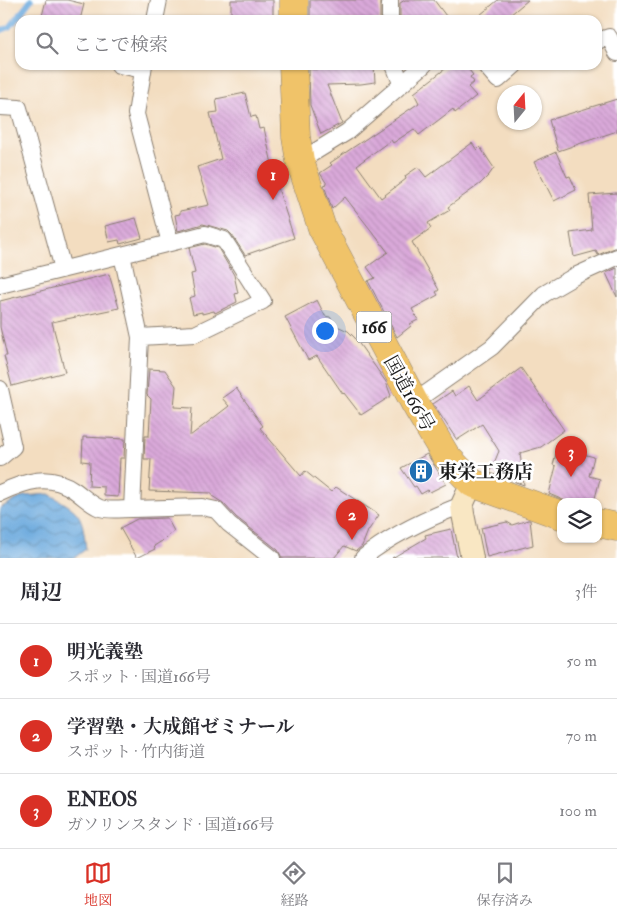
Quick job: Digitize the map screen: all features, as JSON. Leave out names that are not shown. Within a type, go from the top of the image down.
[{"type":"highway","points":[[294,0],[294,15]]},
{"type":"highway","name":"国道166号","points":[[293,70],[296,137],[300,161],[322,228],[414,402],[467,494],[557,514]]},
{"type":"highway","points":[[602,524],[617,527]]},
{"type":"street","points":[[155,15],[159,0]]},
{"type":"street","points":[[390,0],[390,15]]},
{"type":"street","points":[[602,39],[609,37],[617,53]]},
{"type":"street","points":[[143,70],[136,114],[170,243]]},
{"type":"street","points":[[396,70],[401,83]]},
{"type":"street","points":[[300,161],[347,132],[418,70]]},
{"type":"street","points":[[489,70],[498,80],[509,70]]},
{"type":"street","points":[[0,107],[20,108],[63,268]]},
{"type":"street","points":[[0,285],[205,234],[224,240],[263,301],[196,334],[140,337]]},
{"type":"street","points":[[122,255],[140,337],[132,509]]},
{"type":"street","points":[[414,402],[492,348],[544,294],[575,276],[617,257]]},
{"type":"street","points":[[0,389],[13,447],[0,458]]},
{"type":"street","points":[[0,493],[21,483],[48,479],[67,486],[100,508],[109,510],[202,507],[216,510],[230,524],[272,558]]},
{"type":"street","points":[[363,558],[412,526],[467,494]]},
{"type":"street","points":[[467,494],[463,514],[472,558]]},
{"type":"water","points":[[49,494],[68,505],[78,515],[83,527],[86,549],[74,558],[0,558],[0,508],[24,496]]},
{"type":"building","points":[[46,0],[67,0],[84,4],[81,15],[42,15]]},
{"type":"building","points":[[231,0],[273,0],[273,15],[231,15]]},
{"type":"building","points":[[310,0],[380,0],[380,15],[310,15]]},
{"type":"building","points":[[405,0],[434,0],[445,15],[400,15],[400,3]]},
{"type":"building","points":[[498,0],[528,0],[510,15],[480,15]]},
{"type":"building","points":[[309,70],[374,70],[375,82],[327,85],[342,123],[321,134],[310,105]]},
{"type":"building","points":[[444,70],[469,70],[473,75],[470,77],[474,82],[468,87],[476,96],[455,113],[453,109],[419,135],[414,129],[393,143],[391,140],[357,165],[381,198],[418,167],[426,177],[472,143],[477,150],[480,147],[494,168],[480,184],[448,207],[450,210],[428,223],[431,228],[412,242],[439,290],[436,292],[438,295],[412,309],[418,320],[410,324],[411,326],[397,337],[368,281],[375,278],[367,267],[388,252],[345,197],[332,209],[324,185],[327,184],[320,173],[332,165],[330,163],[419,103],[414,93]]},
{"type":"building","points":[[245,93],[251,117],[256,116],[259,129],[264,128],[276,182],[294,238],[245,255],[228,231],[203,224],[178,231],[175,215],[180,214],[180,211],[209,205],[197,167],[221,159],[210,113],[218,112],[216,99]]},
{"type":"building","points":[[617,99],[617,131],[558,151],[549,120]]},
{"type":"building","points":[[556,152],[567,177],[570,176],[576,190],[554,201],[534,162]]},
{"type":"building","points":[[617,193],[617,247],[598,255],[596,251],[574,257],[570,233],[592,230],[589,195]]},
{"type":"building","points":[[136,218],[142,238],[120,244],[119,240],[109,242],[105,226]]},
{"type":"building","points":[[205,244],[218,248],[234,275],[238,293],[235,294],[237,302],[215,313],[214,311],[193,314],[189,298],[195,296],[191,274],[195,273],[189,248]]},
{"type":"building","points":[[617,268],[617,297],[606,273]]},
{"type":"building","points":[[109,274],[119,308],[52,322],[65,372],[12,386],[4,356],[7,356],[0,327],[0,301]]},
{"type":"building","points":[[317,300],[325,316],[330,317],[337,326],[348,331],[355,338],[386,382],[391,396],[361,415],[343,394],[317,356],[308,360],[285,317]]},
{"type":"building","points":[[521,368],[564,430],[541,447],[520,453],[524,485],[490,473],[499,451],[482,424],[457,440],[433,404],[452,391],[455,396],[469,386],[478,400]]},
{"type":"building","points":[[149,369],[165,370],[176,386],[174,407],[192,408],[190,436],[229,406],[222,398],[236,388],[263,426],[260,428],[301,476],[305,471],[331,492],[336,487],[379,515],[368,531],[362,546],[356,551],[344,546],[334,558],[282,558],[278,550],[236,517],[223,503],[212,496],[212,493],[149,491],[151,459],[144,459],[145,436],[149,436],[151,399],[147,395]]},
{"type":"building","points":[[83,437],[125,439],[124,458],[120,458],[118,497],[104,496],[104,487],[89,486],[90,462],[82,461]]},
{"type":"building","points":[[558,447],[594,457],[589,476],[600,479],[595,498],[558,498],[549,494],[556,466],[553,465]]},
{"type":"building","name":"東栄工務店","points":[[427,454],[446,484],[421,494],[401,468]]},
{"type":"building","points":[[167,518],[174,531],[154,546],[155,549],[137,558],[120,528],[137,519]]},
{"type":"building","points":[[530,520],[533,545],[487,557],[481,528],[507,522],[512,525]]},
{"type":"building","points":[[451,529],[457,558],[392,558],[426,538],[425,535]]},
{"type":"waterway","points":[[19,15],[31,0]]},
{"type":"waterway","points":[[0,31],[10,27],[15,21]]},
{"type":"place","name":"明光義塾","points":[[273,200]]},
{"type":"place","name":"東栄工務店","points":[[421,471]]},
{"type":"place","name":"ENEOS","points":[[571,477]]},
{"type":"place","name":"学習塾・大成館ゼミナール","points":[[352,540]]}]
